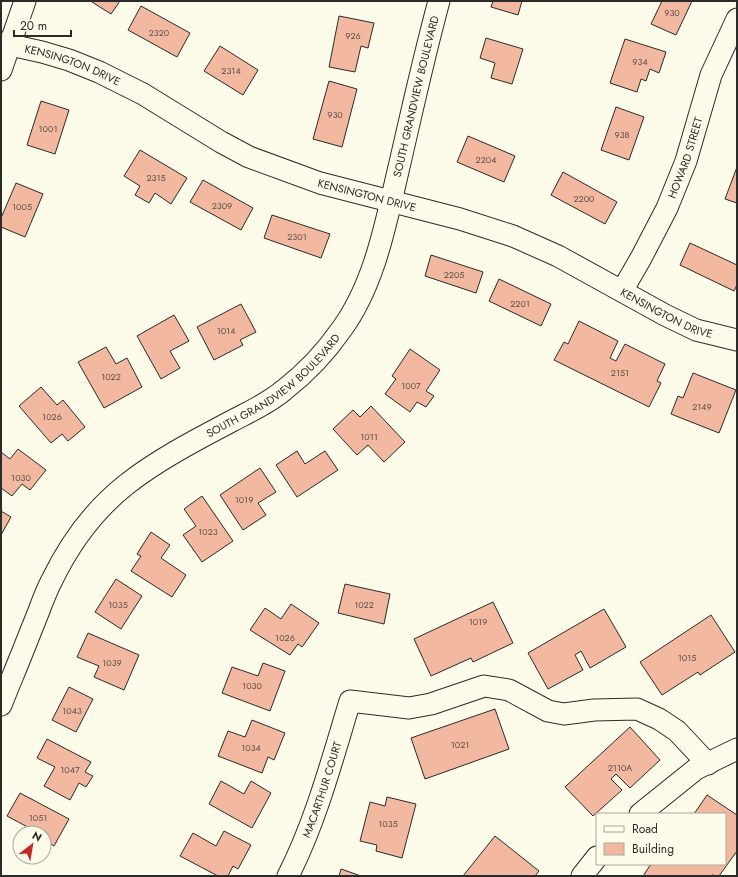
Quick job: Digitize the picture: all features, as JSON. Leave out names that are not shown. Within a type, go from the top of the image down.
[{"type":"street","points":[[1,70],[6,43],[25,1]]},
{"type":"street","name":"SOUTH GRANDVIEW BOULEVARD","points":[[1,705],[52,580],[82,530],[126,485],[153,465],[267,402],[284,391],[315,362],[344,328],[362,296],[375,259],[391,200],[427,43],[439,1]]},
{"type":"street","name":"HOWARD STREET","points":[[622,291],[667,208],[686,161],[712,75],[737,19]]},
{"type":"street","name":"KENSINGTON DRIVE","points":[[6,43],[49,54],[99,72],[143,94],[221,142],[249,157],[320,183],[391,200],[460,219],[513,236],[558,256],[696,330],[737,340]]},
{"type":"street","name":"MACARTHUR COURT","points":[[288,876],[295,863],[323,791],[350,701],[408,708],[431,704],[484,686],[509,690],[548,711],[564,714],[594,710],[637,710],[659,719],[678,731],[708,764]]},
{"type":"street","points":[[641,813],[696,769],[737,749]]},
{"type":"street","points":[[582,876],[596,859]]},
{"type":"building","points":[[92,1],[120,1],[111,14]]},
{"type":"building","points":[[493,1],[522,1],[518,15],[491,7]]},
{"type":"building","points":[[662,1],[692,1],[676,35],[651,24]]},
{"type":"building","points":[[141,6],[190,33],[177,57],[128,30]]},
{"type":"building","points":[[339,16],[374,23],[368,48],[361,46],[355,72],[329,67]]},
{"type":"building","points":[[486,38],[523,49],[512,84],[491,78],[495,63],[480,58]]},
{"type":"building","points":[[625,39],[666,52],[659,73],[650,69],[646,81],[641,79],[637,92],[610,83]]},
{"type":"building","points":[[220,46],[258,70],[243,95],[204,71]]},
{"type":"building","points":[[329,81],[357,89],[342,147],[313,139]]},
{"type":"building","points":[[41,101],[69,110],[55,154],[27,145]]},
{"type":"building","points":[[616,107],[644,117],[629,160],[601,150]]},
{"type":"building","points":[[468,136],[515,156],[504,182],[457,162]]},
{"type":"building","points":[[140,150],[187,178],[171,204],[155,193],[149,203],[135,195],[140,186],[124,176]]},
{"type":"building","points":[[737,167],[737,203],[725,199]]},
{"type":"building","points":[[563,172],[617,202],[605,224],[551,195]]},
{"type":"building","points":[[203,180],[253,208],[241,230],[190,202]]},
{"type":"building","points":[[16,183],[43,194],[25,237],[1,227],[1,218]]},
{"type":"building","points":[[272,215],[330,234],[321,258],[264,238]]},
{"type":"building","points":[[690,243],[737,265],[737,285],[734,291],[680,265]]},
{"type":"building","points":[[431,255],[483,272],[476,293],[425,276]]},
{"type":"building","points":[[499,279],[551,304],[541,326],[489,301]]},
{"type":"building","points":[[241,304],[256,332],[240,340],[243,345],[214,360],[197,327]]},
{"type":"building","points":[[174,315],[189,341],[170,351],[180,368],[161,379],[137,336]]},
{"type":"building","points":[[579,321],[618,341],[610,358],[616,361],[625,344],[665,364],[657,381],[661,383],[649,407],[554,360],[564,342],[568,344]]},
{"type":"building","points":[[106,347],[116,364],[127,358],[142,387],[104,408],[78,362]]},
{"type":"building","points":[[410,349],[440,370],[426,391],[434,396],[426,407],[417,402],[410,412],[385,394],[396,379],[392,376]]},
{"type":"building","points":[[693,373],[736,390],[719,433],[671,414],[678,396],[683,398]]},
{"type":"building","points":[[41,387],[57,405],[63,400],[85,427],[68,441],[62,434],[51,443],[19,406]]},
{"type":"building","points":[[371,406],[405,442],[384,462],[368,445],[357,455],[333,429],[353,410],[360,417]]},
{"type":"building","points":[[18,449],[46,470],[30,490],[22,484],[12,496],[1,488],[1,452],[10,459]]},
{"type":"building","points":[[297,451],[305,464],[325,451],[338,470],[297,497],[276,465]]},
{"type":"building","points":[[260,468],[276,492],[258,503],[266,515],[243,530],[220,495]]},
{"type":"building","points":[[202,496],[233,541],[202,562],[183,535],[196,526],[184,509]]},
{"type":"building","points":[[1,511],[11,517],[1,535]]},
{"type":"building","points":[[151,532],[170,545],[161,558],[186,575],[172,597],[131,571],[141,556],[137,554]]},
{"type":"building","points":[[116,579],[142,596],[121,629],[95,612]]},
{"type":"building","points":[[345,584],[390,594],[384,624],[338,613]]},
{"type":"building","points":[[493,602],[513,643],[473,662],[471,658],[431,676],[414,639]]},
{"type":"building","points":[[291,604],[319,623],[302,647],[298,644],[290,655],[250,630],[265,608],[281,619]]},
{"type":"building","points":[[604,609],[626,647],[590,668],[581,651],[575,655],[583,670],[548,689],[528,653]]},
{"type":"building","points":[[711,615],[735,652],[700,675],[698,672],[662,695],[640,662]]},
{"type":"building","points":[[88,633],[139,655],[124,690],[94,677],[99,666],[77,657]]},
{"type":"building","points":[[263,663],[285,671],[270,711],[222,693],[232,667],[258,676]]},
{"type":"building","points":[[69,687],[93,699],[76,732],[52,720]]},
{"type":"building","points":[[495,709],[509,749],[425,779],[411,738]]},
{"type":"building","points":[[252,720],[285,733],[274,760],[268,757],[262,773],[218,756],[228,731],[245,737]]},
{"type":"building","points":[[630,727],[660,760],[630,788],[616,774],[611,779],[622,790],[593,816],[565,787]]},
{"type":"building","points":[[47,739],[91,762],[85,772],[93,776],[86,787],[79,783],[70,800],[44,786],[55,767],[37,758]]},
{"type":"building","points":[[221,781],[244,794],[251,781],[271,793],[252,828],[209,804]]},
{"type":"building","points":[[20,793],[69,819],[54,846],[52,845],[52,825],[24,825],[7,816]]},
{"type":"building","points":[[707,795],[737,815],[737,851],[719,876],[643,876],[650,865],[726,865],[726,813],[695,813]]},
{"type":"building","points":[[387,797],[416,804],[402,858],[376,851],[377,845],[360,841],[370,802],[385,806]]},
{"type":"building","points":[[224,831],[251,845],[238,869],[233,866],[228,876],[218,876],[180,856],[193,833],[216,846]]},
{"type":"building","points":[[495,836],[539,871],[535,876],[463,876]]},
{"type":"building","points":[[341,869],[361,876],[339,876]]}]
